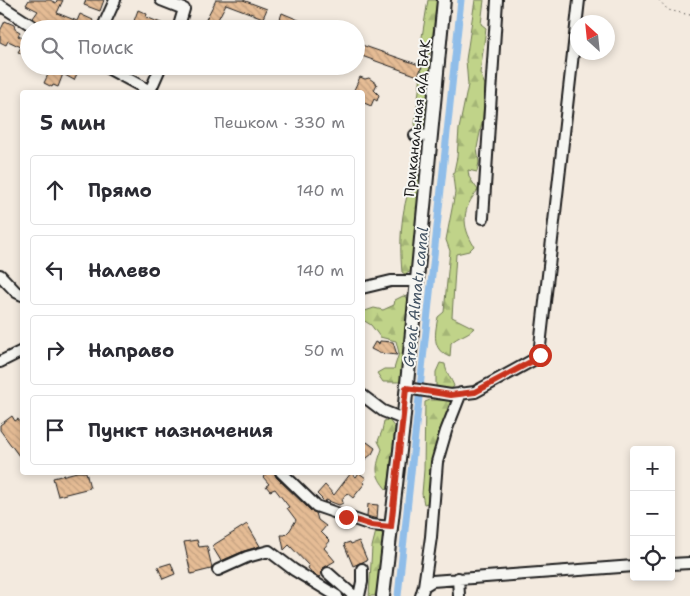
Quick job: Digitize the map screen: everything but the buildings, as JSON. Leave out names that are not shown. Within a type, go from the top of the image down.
[{"type":"main road","name":"Приканальная а/д БАК","points":[[383,596],[407,388],[444,0]]},
{"type":"street","points":[[106,20],[115,0]]},
{"type":"street","points":[[161,0],[184,9],[181,20]]},
{"type":"street","points":[[483,218],[497,0]]},
{"type":"street","points":[[407,388],[451,395],[475,392],[540,355],[579,0]]},
{"type":"street","points":[[0,5],[23,20]]},
{"type":"street","points":[[121,75],[150,90],[157,75]]},
{"type":"street","points":[[415,135],[431,136]]},
{"type":"street","points":[[0,275],[20,294]]},
{"type":"street","points":[[365,287],[391,281],[417,281]]},
{"type":"street","points":[[0,362],[20,352]]},
{"type":"street","points":[[423,591],[431,537],[437,462],[446,431],[462,393]]},
{"type":"street","points":[[365,397],[383,411],[403,419]]},
{"type":"street","points":[[284,475],[316,506],[371,525],[391,527]]},
{"type":"street","points":[[218,570],[247,557],[269,550],[294,570],[337,596]]},
{"type":"street","points":[[675,564],[690,563]]},
{"type":"street","points":[[423,591],[432,581],[630,566]]},
{"type":"street","points":[[359,596],[362,569]]},
{"type":"street","points":[[328,573],[354,596]]},
{"type":"street","points":[[458,578],[459,596]]},
{"type":"path","points":[[659,0],[668,10],[690,15]]},
{"type":"green space","points":[[428,0],[437,0],[431,49],[428,58],[433,65],[425,128],[418,132],[415,124],[423,57],[422,37]]},
{"type":"green space","points":[[475,0],[484,0],[481,24],[486,28],[480,73],[485,85],[483,117],[477,148],[479,162],[477,172],[468,170],[469,177],[478,190],[469,204],[465,217],[467,231],[474,246],[469,251],[456,254],[452,317],[474,328],[451,343],[450,357],[440,350],[435,335],[438,317],[444,312],[450,251],[446,240],[455,193],[453,176],[457,157],[459,129],[468,85],[466,60]]},
{"type":"green space","points":[[415,174],[420,176],[422,184],[412,271],[405,274],[402,272],[401,260],[402,222],[407,197]]},
{"type":"green space","points":[[403,296],[407,297],[408,331],[400,382],[383,382],[377,373],[384,369],[394,369],[399,353],[396,341],[380,337],[371,325],[365,321],[365,311],[374,308],[383,310],[394,305],[395,300]]},
{"type":"green space","points":[[440,363],[445,364],[447,373],[454,386],[451,390],[441,390],[436,386],[436,372]]},
{"type":"green space","points":[[430,400],[449,400],[452,405],[433,492],[428,503],[424,504],[422,494],[425,402]]},
{"type":"green space","points":[[389,420],[395,428],[387,490],[379,479],[377,470],[382,449],[378,441],[384,421]]},
{"type":"green space","points":[[381,530],[383,553],[377,596],[369,596],[372,547],[376,531]]},
{"type":"waterway","name":"Great Almatı canal","points":[[398,596],[461,0]]},
{"type":"route","points":[[346,517],[371,525],[391,527],[406,388],[451,395],[475,392],[540,355]]}]
